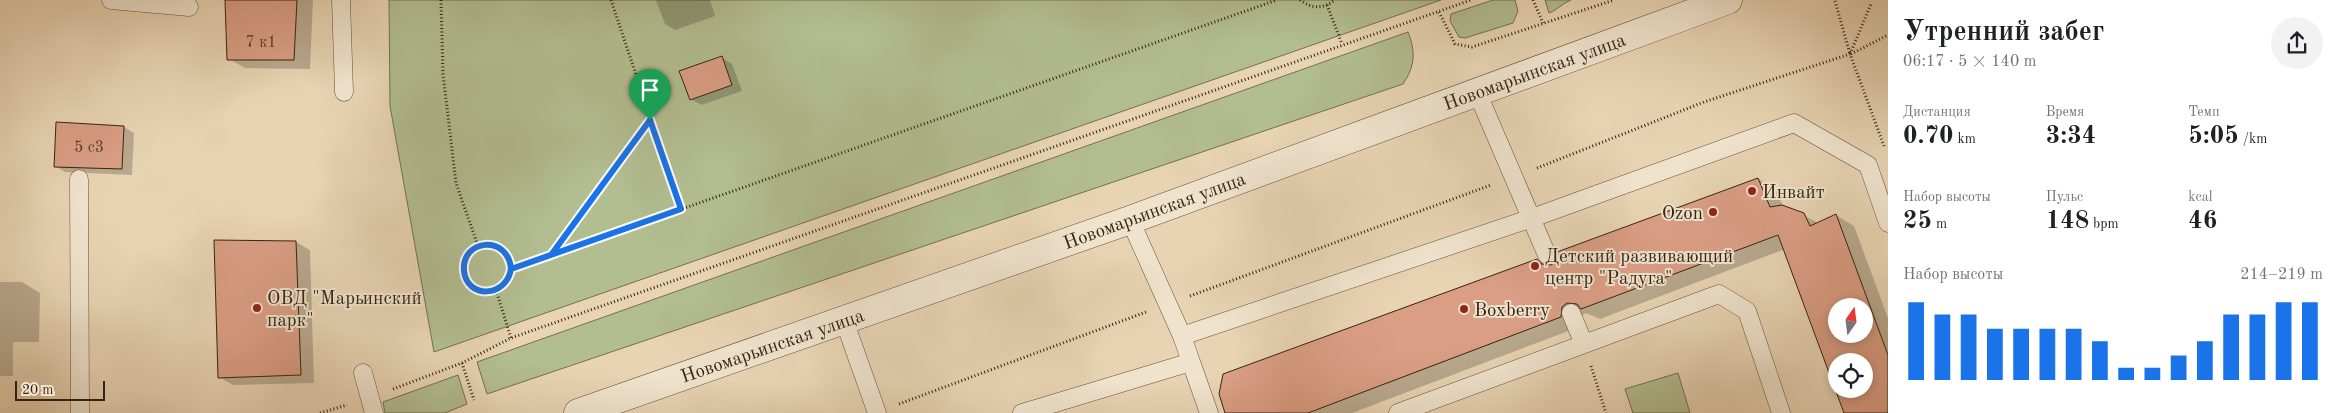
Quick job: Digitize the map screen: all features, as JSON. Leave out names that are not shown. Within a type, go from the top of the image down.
[{"type":"street","name":"Новомарьинская улица","points":[[578,413],[1130,220],[1728,0]]},
{"type":"lane","points":[[111,0],[189,7]]},
{"type":"lane","points":[[341,0],[344,92]]},
{"type":"lane","points":[[1477,92],[1547,255]]},
{"type":"lane","points":[[1182,336],[1532,218],[1794,124],[1868,165],[1888,223]]},
{"type":"lane","points":[[80,179],[80,413]]},
{"type":"lane","points":[[1130,220],[1182,336],[1209,413]]},
{"type":"lane","points":[[1398,413],[1719,294],[1747,311],[1781,413]]},
{"type":"lane","points":[[1571,313],[1584,344]]},
{"type":"lane","points":[[844,320],[877,413]]},
{"type":"lane","points":[[1022,413],[1191,362]]},
{"type":"lane","points":[[363,373],[372,405]]},
{"type":"path","points":[[441,0],[443,74],[456,183],[478,246]]},
{"type":"path","points":[[611,0],[681,209]]},
{"type":"path","points":[[511,269],[1277,0]]},
{"type":"path","points":[[1300,0],[1313,7],[1328,5],[1335,0]]},
{"type":"path","points":[[323,413],[372,405],[462,364],[510,338],[1471,0]]},
{"type":"path","points":[[1533,0],[1543,23]]},
{"type":"path","points":[[1439,12],[1455,44],[1472,46],[1614,0]]},
{"type":"path","points":[[1835,1],[1850,54],[1885,147]]},
{"type":"path","points":[[1850,54],[1871,4]]},
{"type":"path","points":[[1328,5],[1342,44]]},
{"type":"path","points":[[877,413],[1514,176],[1704,102],[1850,54],[1888,35]]},
{"type":"path","points":[[551,255],[650,120]]},
{"type":"path","points":[[484,244],[498,247],[508,256],[511,269],[506,282],[496,290],[482,291],[469,283],[464,270],[467,256],[478,246],[484,244]]},
{"type":"path","points":[[496,290],[510,338]]},
{"type":"path","points":[[1584,344],[1606,413]]},
{"type":"path","points":[[462,364],[474,400]]},
{"type":"green space","points":[[389,0],[1441,0],[434,352],[390,106]]},
{"type":"green space","points":[[1493,0],[1515,0],[1518,11],[1513,23],[1465,38],[1459,37],[1450,21],[1451,14]]},
{"type":"green space","points":[[1545,0],[1571,0],[1549,13]]},
{"type":"green space","points":[[1408,32],[1413,59],[1410,71],[1403,84],[487,394],[477,362]]},
{"type":"green space","points":[[1678,373],[1690,413],[1633,413],[1625,389]]},
{"type":"green space","points":[[458,375],[467,404],[445,413],[385,413],[383,402]]},
{"type":"building","points":[[225,0],[297,0],[294,60],[227,60]]},
{"type":"building","points":[[722,56],[732,85],[690,100],[679,71]]},
{"type":"building","points":[[56,122],[124,126],[122,169],[54,167]]},
{"type":"building","points":[[1758,178],[1770,207],[1782,205],[1804,213],[1810,226],[1836,214],[1867,298],[1828,298],[1828,343],[1873,343],[1873,314],[1888,355],[1888,413],[1844,413],[1838,398],[1873,398],[1873,353],[1828,353],[1828,370],[1778,235],[1581,309],[1577,304],[1567,303],[1562,307],[1561,317],[1308,413],[1225,413],[1219,394],[1223,374],[1537,259],[1541,264],[1551,265],[1556,261],[1557,252]]},
{"type":"building","name":"ОВД \"Марьинский парк\"","points":[[214,240],[296,241],[301,375],[218,378]]},
{"type":"place","name":"Инвайт","points":[[1752,191]]},
{"type":"place","name":"Ozon","points":[[1713,212]]},
{"type":"place","name":"Детский развивающий центр \"Радуга\"","points":[[1535,266]]},
{"type":"place","name":"ОВД \"Марьинский парк\"","points":[[257,308]]},
{"type":"place","name":"Boxberry","points":[[1464,309]]},
{"type":"route","points":[[650,120],[551,255],[511,269],[508,256],[498,247],[491,244],[478,246],[472,250],[464,262],[464,270],[469,283],[482,291],[496,290],[506,282],[511,269],[681,209],[650,120]]}]
